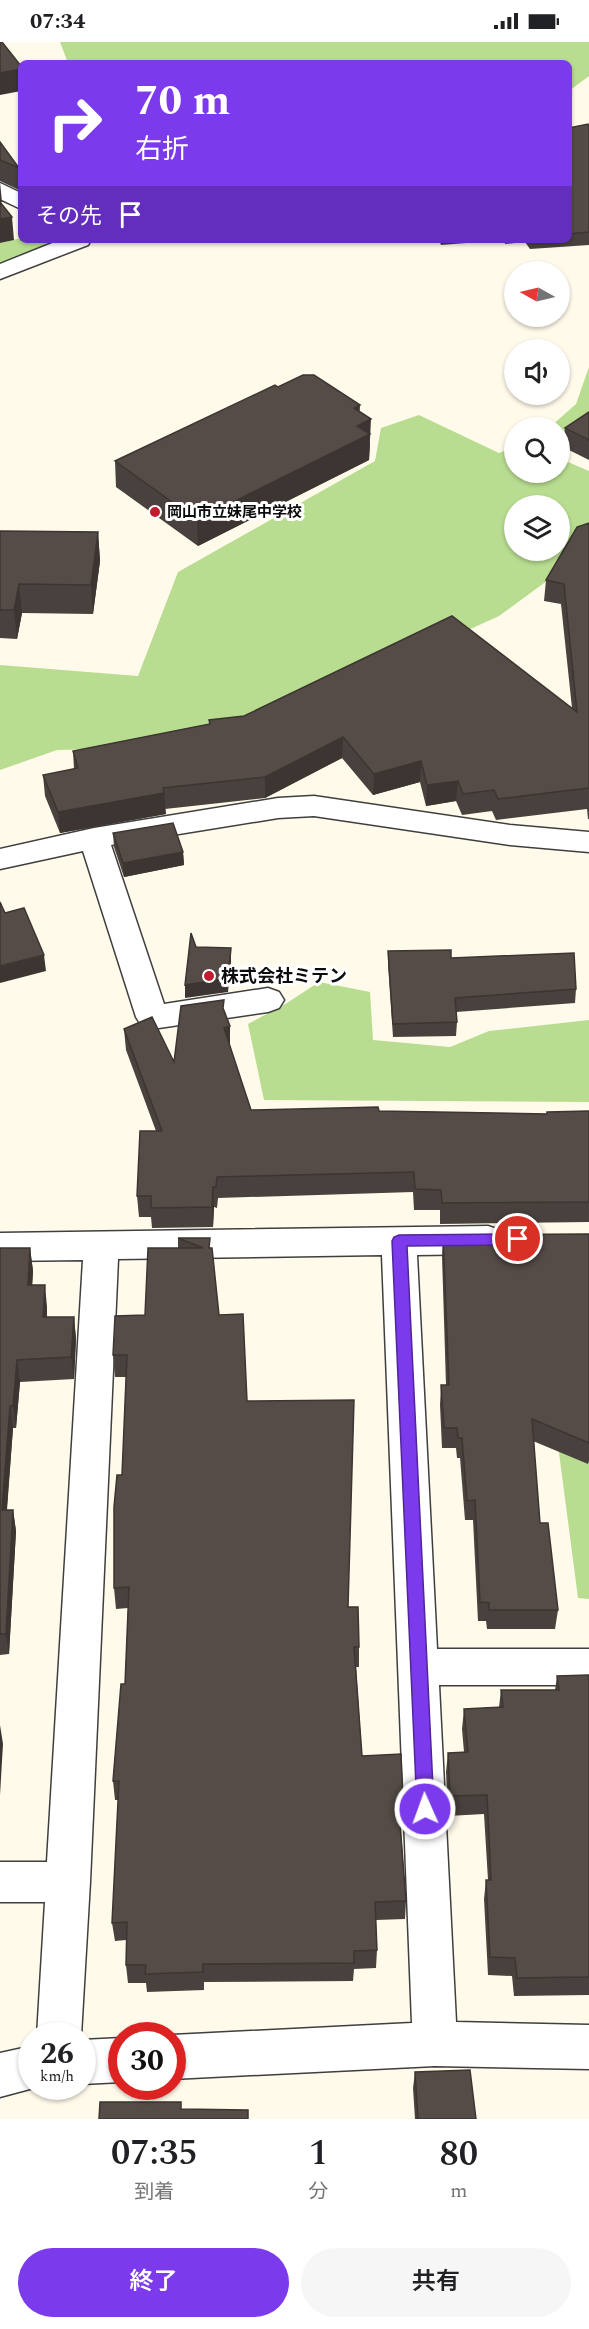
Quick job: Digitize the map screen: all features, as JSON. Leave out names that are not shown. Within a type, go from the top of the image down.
[{"type":"street","points":[[0,190],[18,200]]},
{"type":"street","points":[[0,272],[72,243]]},
{"type":"street","points":[[0,859],[94,838],[278,808],[314,806],[510,835],[589,842]]},
{"type":"street","points":[[94,838],[152,1017],[268,1000]]},
{"type":"street","points":[[0,1247],[518,1239]]},
{"type":"street","points":[[399,1241],[420,1667],[435,2044]]},
{"type":"street","points":[[60,2022],[101,1245]]},
{"type":"street","points":[[420,1667],[589,1667]]},
{"type":"street","points":[[0,1882],[69,1882]]},
{"type":"street","points":[[186,2056],[435,2044],[589,2047]]},
{"type":"street","points":[[0,2075],[18,2071]]},
{"type":"green space","points":[[60,42],[589,42],[589,76],[572,89],[572,60],[67,60]]},
{"type":"green space","points":[[18,239],[18,243],[48,243],[0,265],[0,243]]},
{"type":"green space","points":[[589,367],[589,433],[570,451],[570,417],[561,417],[576,404]]},
{"type":"green space","points":[[419,415],[499,453],[504,451],[504,483],[570,483],[570,463],[589,471],[589,550],[499,616],[387,667],[176,747],[57,750],[0,770],[0,665],[138,676],[178,572],[375,461],[381,428]]},
{"type":"green space","points":[[319,982],[370,992],[373,1040],[450,1047],[489,1031],[589,1020],[589,1102],[264,1100],[248,1024]]},
{"type":"green space","points":[[589,1443],[589,1599],[578,1598],[558,1445]]},
{"type":"building","points":[[0,42],[2,42],[18,62],[18,70],[0,73]]},
{"type":"building","points":[[588,124],[589,127],[589,232],[572,234],[572,127]]},
{"type":"building","points":[[0,142],[18,168],[0,160]]},
{"type":"building","points":[[0,202],[12,217],[0,219]]},
{"type":"building","points":[[303,375],[314,375],[360,405],[354,408],[371,419],[357,426],[370,434],[197,520],[115,461],[275,385],[278,387]]},
{"type":"building","points":[[589,412],[589,440],[570,430],[570,425]]},
{"type":"building","points":[[589,523],[589,788],[498,799],[494,790],[463,794],[458,781],[427,785],[421,761],[374,774],[343,737],[265,777],[163,788],[164,793],[58,812],[43,775],[78,768],[73,751],[210,724],[209,720],[244,716],[452,616],[577,712],[564,584],[546,580],[557,561],[570,561],[570,539],[577,527]]},
{"type":"building","points":[[0,531],[98,532],[91,585],[19,584],[14,610],[0,610]]},
{"type":"building","points":[[173,823],[183,852],[123,863],[113,833]]},
{"type":"building","points":[[0,902],[5,913],[24,908],[44,955],[0,966]]},
{"type":"building","points":[[191,933],[196,947],[231,948],[228,978],[185,985]]},
{"type":"building","points":[[451,950],[451,958],[574,953],[576,989],[455,998],[457,1022],[393,1024],[388,951]]},
{"type":"building","points":[[224,1000],[223,1008],[230,1026],[224,1028],[251,1110],[378,1107],[379,1111],[547,1114],[547,1112],[589,1111],[589,1202],[442,1203],[441,1190],[415,1189],[414,1172],[217,1177],[216,1187],[213,1187],[212,1207],[151,1208],[151,1196],[137,1196],[140,1131],[162,1131],[124,1029],[152,1017],[174,1062],[181,1006]]},
{"type":"building","points":[[589,1234],[589,1443],[532,1419],[540,1523],[548,1523],[558,1610],[489,1610],[489,1603],[480,1602],[475,1500],[467,1501],[462,1438],[458,1438],[457,1428],[444,1428],[441,1385],[449,1385],[443,1235]]},
{"type":"building","points":[[178,1238],[210,1238],[209,1248],[212,1248],[219,1315],[243,1314],[247,1401],[354,1400],[348,1607],[358,1607],[359,1647],[354,1647],[362,1756],[401,1754],[403,1798],[398,1798],[406,1901],[375,1902],[377,1950],[354,1951],[354,1963],[203,1964],[203,1972],[145,1974],[146,1965],[126,1965],[127,1922],[112,1923],[119,1781],[113,1781],[121,1684],[125,1684],[129,1587],[114,1588],[114,1507],[117,1475],[122,1475],[127,1355],[113,1355],[115,1316],[145,1315],[148,1248],[203,1248]]},
{"type":"building","points":[[0,1248],[30,1248],[28,1285],[45,1285],[43,1317],[74,1317],[71,1357],[17,1360],[13,1406],[10,1406],[2,1510],[13,1510],[6,1634],[0,1634]]},
{"type":"building","points":[[589,1675],[589,1977],[517,1978],[515,1958],[490,1957],[486,1880],[491,1880],[487,1795],[450,1796],[448,1753],[468,1752],[464,1709],[503,1707],[501,1690],[559,1690],[557,1676]]},
{"type":"building","points":[[470,2070],[476,2119],[418,2119],[415,2072]]},
{"type":"building","points":[[100,2102],[181,2102],[181,2109],[248,2110],[248,2119],[99,2119]]},
{"type":"place","name":"岡山市立妹尾中学校","points":[[155,512]]},
{"type":"place","name":"株式会社ミテン","points":[[209,976]]},
{"type":"route","points":[[425,1809],[399,1241],[518,1239]]}]
